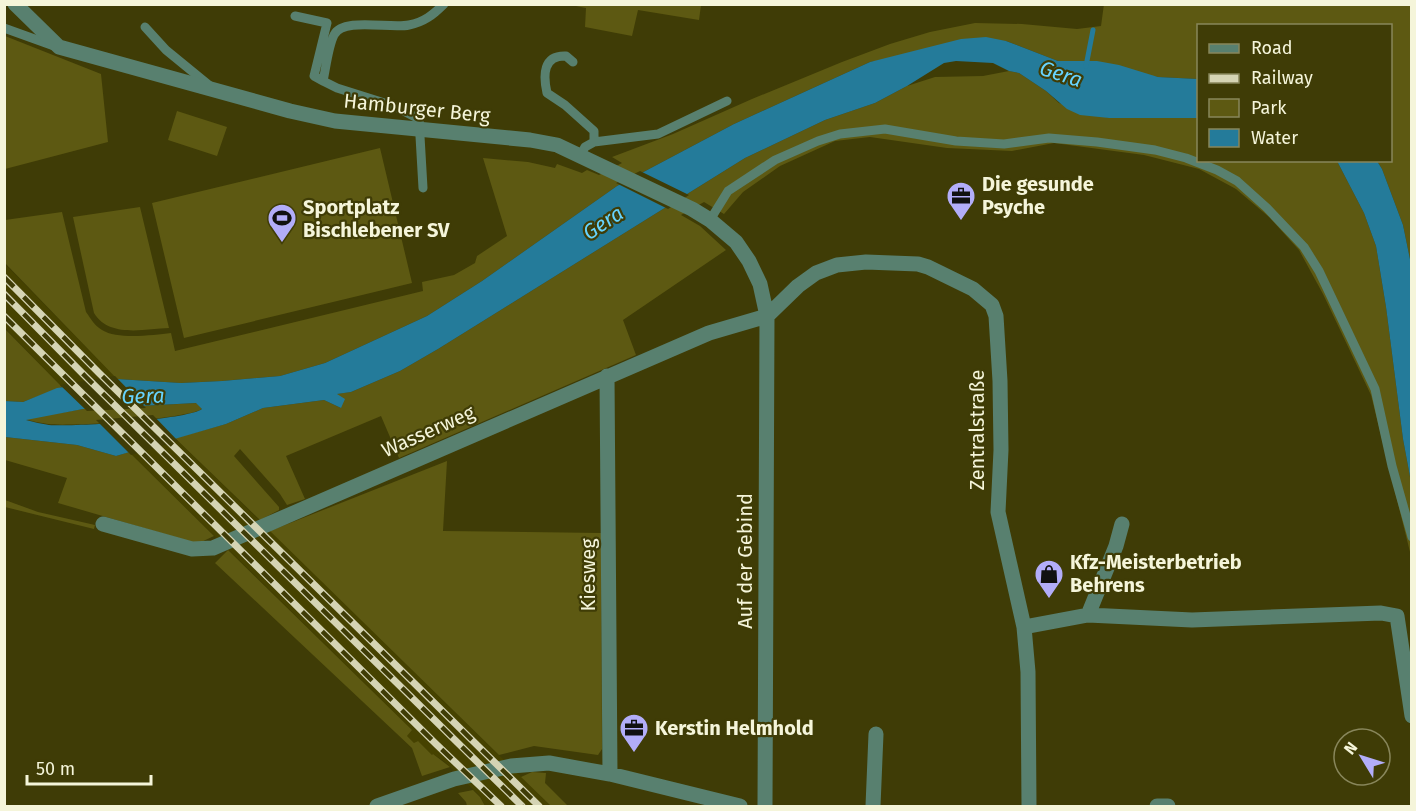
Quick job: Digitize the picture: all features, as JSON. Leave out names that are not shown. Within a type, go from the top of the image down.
[{"type":"street","name":"Hamburger Berg","points":[[15,4],[59,47],[290,111],[335,121],[530,140],[557,145],[692,209],[710,220],[736,242],[749,261],[760,284],[767,316]]},
{"type":"street","name":"Zentralstraße","points":[[767,316],[798,286],[816,273],[837,266],[866,262],[918,264],[957,280],[984,296],[992,305],[996,316],[997,331],[1001,450],[994,504],[1024,627],[1028,672],[1029,807]]},
{"type":"street","name":"Wasserweg","points":[[103,524],[192,549],[213,548],[709,333],[767,316]]},
{"type":"street","name":"Auf der Gebind","points":[[765,807],[767,316]]},
{"type":"street","name":"Kiesweg","points":[[607,376],[610,774]]},
{"type":"street","points":[[1088,615],[1116,546],[1122,524]]},
{"type":"street","points":[[1024,627],[1088,615],[1192,620],[1381,613],[1397,616],[1412,716]]},
{"type":"street","points":[[873,807],[876,734]]},
{"type":"street","points":[[376,807],[454,779],[511,766],[549,763],[610,774],[741,807]]},
{"type":"street","points":[[1157,807],[1168,807]]},
{"type":"lane","points":[[323,81],[334,36],[340,28],[350,25],[389,27],[409,25],[430,18],[444,4]]},
{"type":"lane","points":[[295,16],[327,23],[314,76],[337,88],[394,106],[419,119],[423,188]]},
{"type":"lane","points":[[145,27],[166,50],[219,92]]},
{"type":"lane","points":[[4,28],[59,47]]},
{"type":"lane","points":[[573,62],[566,56],[551,59],[544,83],[547,93],[565,105],[594,131],[594,142]]},
{"type":"lane","points":[[580,156],[585,147],[594,142],[658,134],[727,101]]},
{"type":"lane","points":[[710,220],[728,191],[775,160],[840,134],[885,129],[956,141],[1004,144],[1049,138],[1114,144],[1165,153],[1217,170],[1237,182],[1267,207],[1304,247],[1319,271],[1375,389],[1392,465],[1412,537]]},
{"type":"shaded area","points":[[4,263],[117,379],[62,387],[5,328]]},
{"type":"shaded area","points":[[175,438],[551,806],[485,806],[480,796],[445,762],[432,755],[417,741],[415,744],[407,736],[412,730],[129,452]]},
{"type":"green space","points":[[701,4],[699,20],[638,10],[632,36],[585,27],[586,8],[571,5]]},
{"type":"green space","points":[[1104,4],[1411,5],[1411,264],[1403,225],[1378,162],[1392,162],[1392,24],[1197,24],[1197,79],[1158,77],[1058,61],[1006,41],[870,62],[734,124],[617,186],[482,281],[427,316],[325,363],[280,376],[181,383],[117,379],[5,263],[5,220],[62,212],[86,312],[93,322],[102,330],[117,335],[171,333],[175,351],[423,291],[422,282],[454,275],[475,263],[477,256],[507,236],[483,158],[528,162],[555,168],[557,164],[582,173],[587,170],[599,175],[622,163],[612,157],[673,134],[842,62],[930,32],[975,23],[1077,29],[1101,26]]},
{"type":"green space","points":[[5,36],[101,74],[108,142],[5,169]]},
{"type":"green space","points":[[1009,71],[1019,73],[1059,103],[1109,118],[1197,118],[1197,162],[1338,162],[1364,213],[1376,246],[1411,482],[1411,556],[1371,395],[1323,294],[1299,250],[1269,217],[1236,189],[1199,169],[1144,155],[1054,143],[1012,151],[947,148],[870,137],[835,141],[780,166],[743,192],[724,214],[704,202],[681,215],[700,226],[726,250],[623,320],[636,355],[399,458],[381,416],[286,456],[305,499],[287,505],[240,449],[234,456],[279,507],[279,510],[260,520],[175,438],[226,424],[263,408],[324,400],[341,408],[336,394],[351,392],[400,371],[745,158],[825,120],[875,103],[907,86],[935,77],[983,76]]},
{"type":"green space","points":[[177,111],[227,127],[217,156],[168,140]]},
{"type":"green space","name":"Sportplatz Bischlebener SV","points":[[380,148],[412,283],[184,338],[152,203]]},
{"type":"green space","points":[[140,207],[169,328],[118,329],[101,321],[94,313],[73,217]]},
{"type":"green space","points":[[4,328],[62,387],[23,402],[5,401]]},
{"type":"green space","points":[[197,403],[202,409],[192,413],[127,421],[60,425],[24,419],[83,409]]},
{"type":"green space","points":[[5,437],[77,445],[116,456],[129,452],[214,536],[199,543],[192,542],[58,503],[67,478],[5,460]]},
{"type":"green space","points":[[447,461],[443,531],[601,533],[602,749],[598,755],[534,746],[499,755],[270,531]]},
{"type":"green space","points":[[5,500],[38,512],[95,525],[94,529],[5,507]]},
{"type":"green space","points":[[228,550],[412,730],[407,736],[414,743],[418,741],[432,755],[450,767],[422,776],[412,748],[215,563]]},
{"type":"green space","points":[[532,772],[546,773],[545,783],[568,806],[551,806],[521,777]]},
{"type":"green space","points":[[473,790],[485,806],[467,806],[458,793]]},
{"type":"water","name":"Gera","points":[[986,37],[1006,41],[1058,61],[1097,61],[1158,77],[1197,79],[1197,118],[1109,118],[1080,115],[1067,109],[1019,73],[993,63],[956,61],[944,63],[875,103],[825,120],[745,158],[400,371],[351,392],[337,394],[345,399],[341,408],[324,400],[263,408],[226,424],[116,456],[77,445],[5,437],[5,401],[23,402],[57,388],[117,379],[181,383],[280,376],[325,363],[427,316],[482,281],[617,186],[734,124],[870,62],[961,39]],"holes":[[[196,403],[202,409],[192,413],[104,424],[49,425],[26,420],[83,409]]]},
{"type":"water","points":[[1338,162],[1378,162],[1403,225],[1411,264],[1411,482],[1376,246],[1364,213]]},
{"type":"pier","points":[[640,171],[689,195],[668,209],[616,183]]},
{"type":"pier","points":[[115,376],[146,408],[87,411],[60,385]]},
{"type":"pier","points":[[153,415],[178,441],[131,455],[96,420]]},
{"type":"waterway","name":"Gera","points":[[1086,66],[1093,30]]},
{"type":"railway","points":[[4,277],[539,806]]},
{"type":"railway","points":[[4,294],[522,806]]},
{"type":"railway","points":[[4,316],[501,806]]},
{"type":"place","name":"Die gesunde Psyche","points":[[961,222]]},
{"type":"place","name":"Sportplatz Bischlebener SV","points":[[282,244]]},
{"type":"place","name":"Kfz-Meisterbetrieb Behrens","points":[[1049,600]]},
{"type":"place","name":"Kerstin Helmhold","points":[[634,754]]}]
